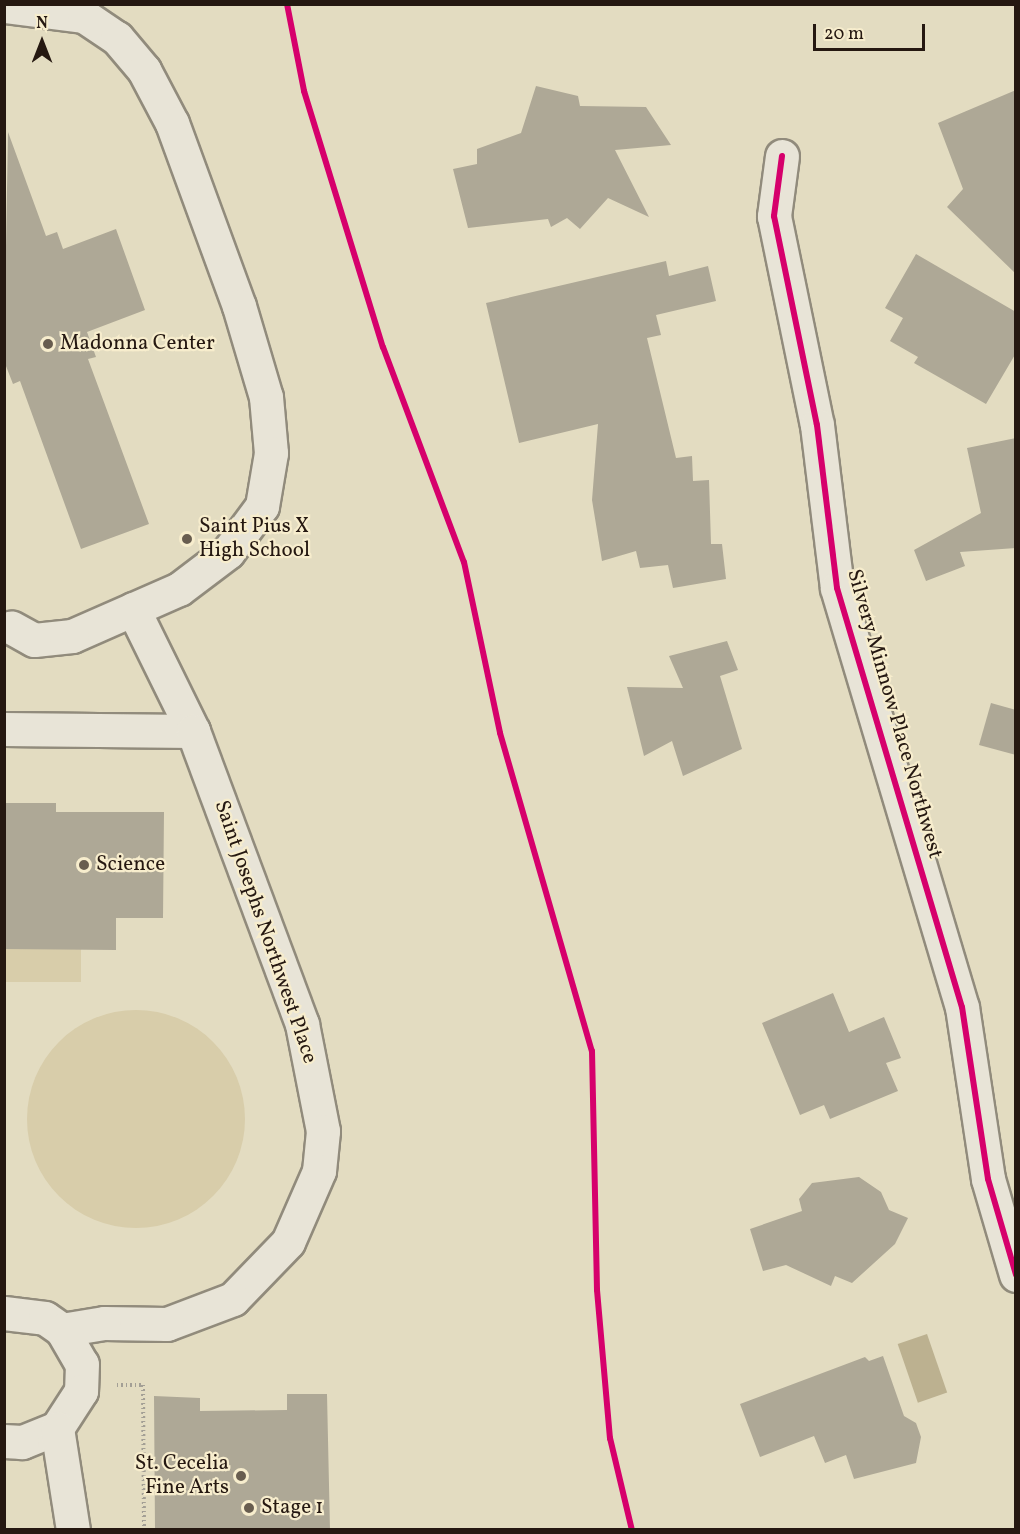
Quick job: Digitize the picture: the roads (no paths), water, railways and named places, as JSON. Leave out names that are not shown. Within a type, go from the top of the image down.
[{"type":"street","points":[[4,6],[47,7],[84,16],[117,38],[144,70],[172,123],[266,397],[271,453],[262,506],[228,552],[179,589],[72,636],[34,640],[10,627]]},
{"type":"street","name":"Silvery Minnow Place Northwest","points":[[782,156],[774,216],[817,425],[837,588],[962,1007],[988,1179],[1016,1275]]},
{"type":"street","name":"Saint Josephs Northwest Place","points":[[62,1330],[104,1323],[167,1324],[233,1299],[288,1242],[319,1171],[323,1131],[302,1024],[192,731],[133,609]]},
{"type":"street","points":[[4,729],[192,731]]},
{"type":"street","points":[[4,1313],[45,1318],[62,1330],[82,1364],[82,1378],[72,1411],[57,1428],[22,1442],[4,1441]]},
{"type":"street","points":[[57,1428],[73,1530]]},
{"type":"place","name":"Madonna Center","points":[[48,344]]},
{"type":"place","name":"Saint Pius X High School","points":[[187,539]]},
{"type":"place","name":"Science","points":[[84,865]]},
{"type":"place","name":"St. Cecelia Fine Arts","points":[[241,1476]]},
{"type":"place","name":"Stage 1","points":[[249,1508]]}]
